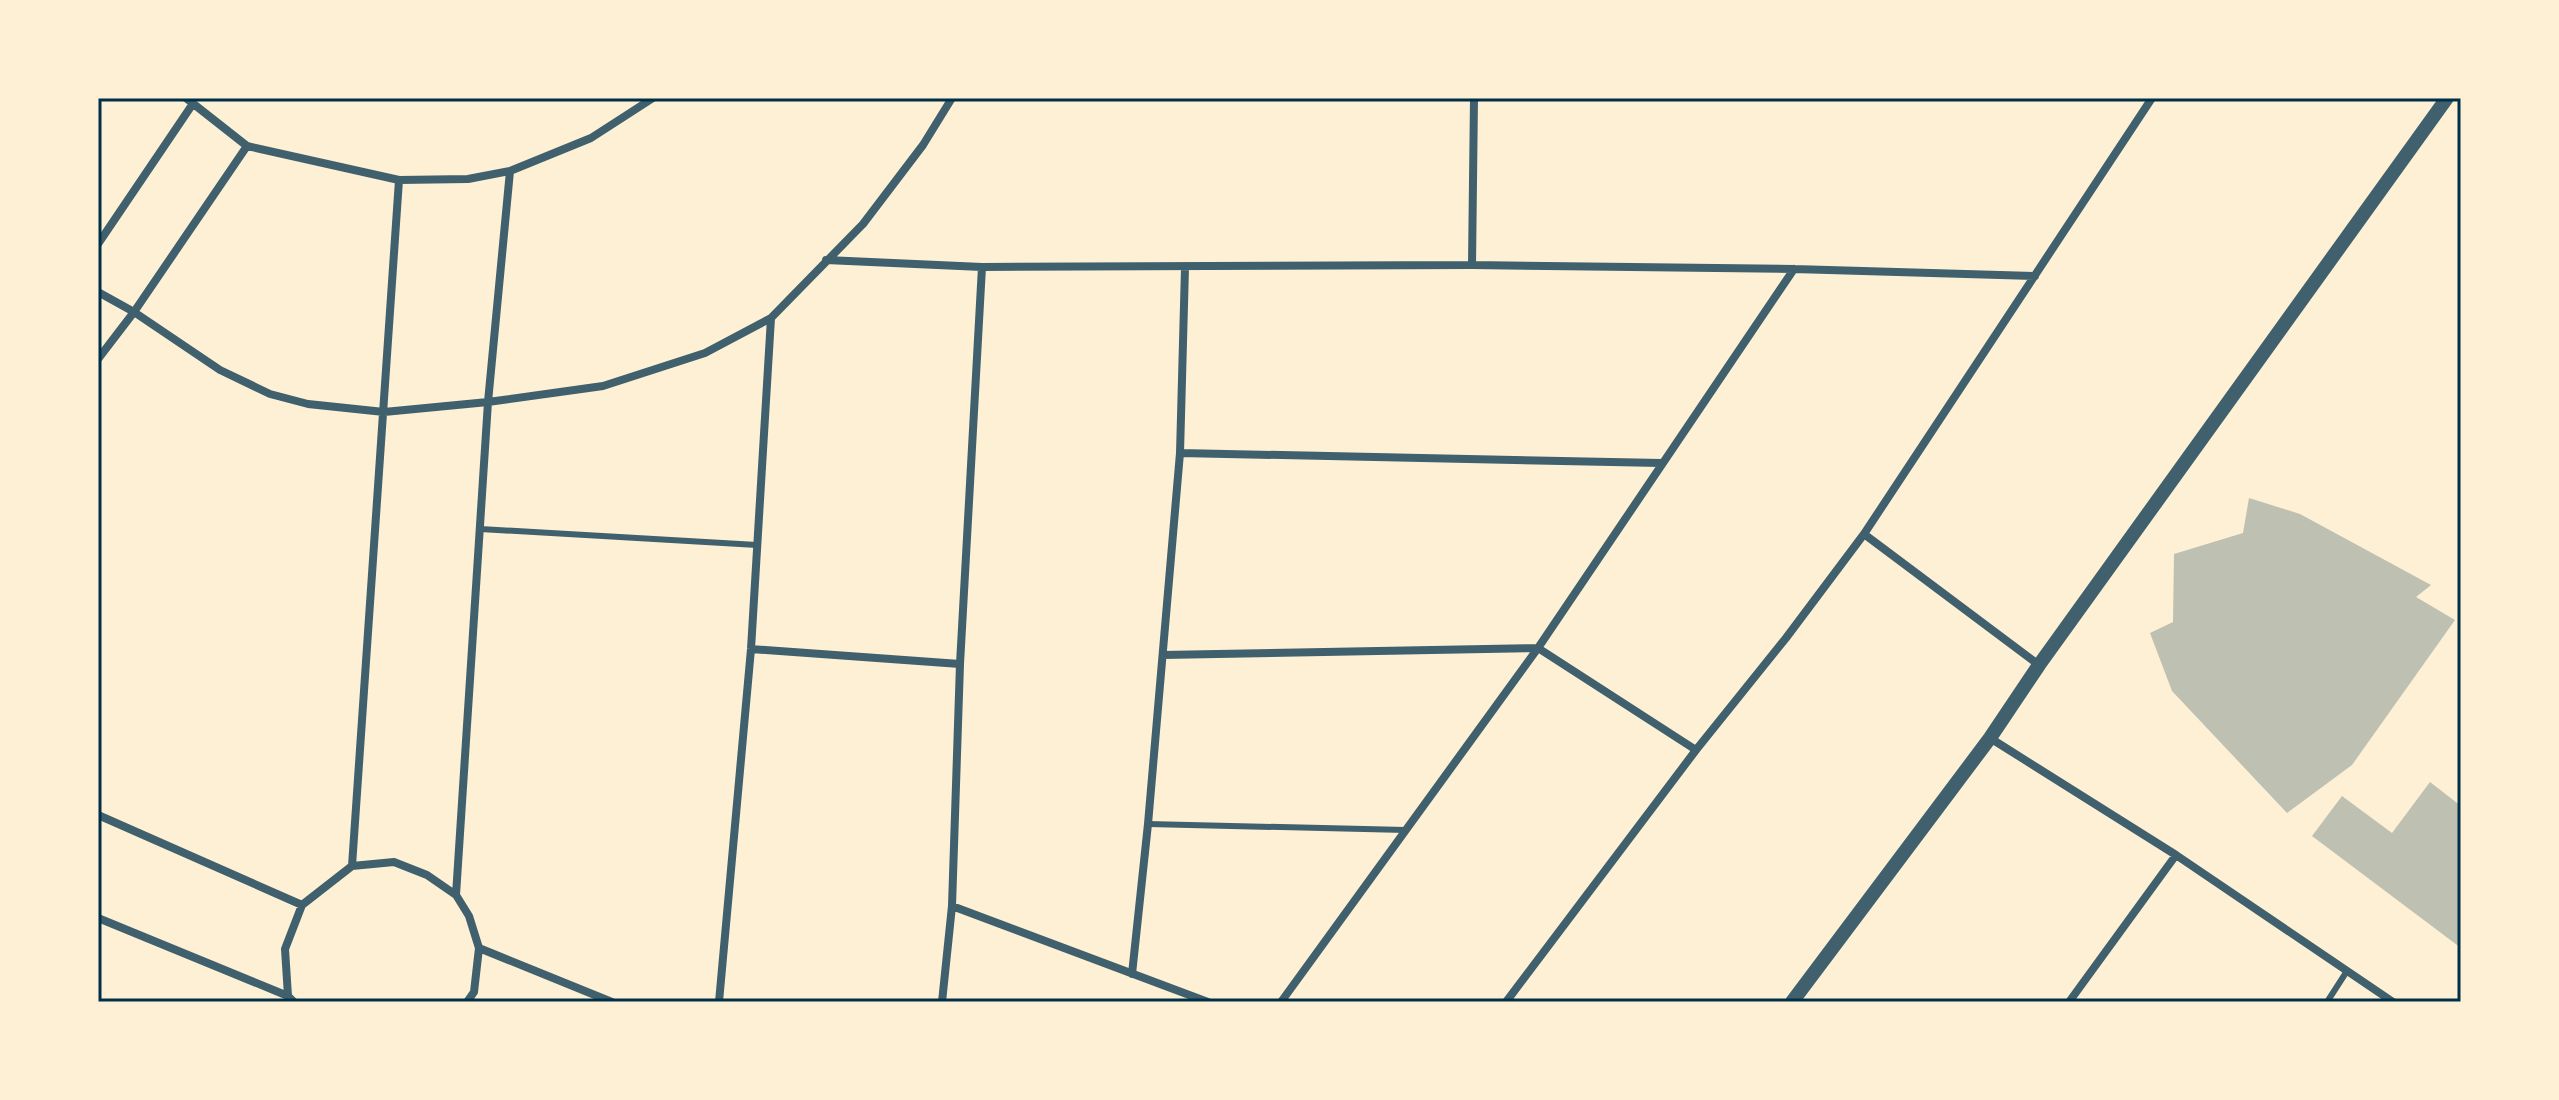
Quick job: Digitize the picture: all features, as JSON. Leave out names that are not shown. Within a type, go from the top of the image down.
[{"type":"street","points":[[98,244],[189,101],[247,146],[399,180],[468,179],[510,171],[591,138],[653,98]]},
{"type":"street","points":[[98,292],[134,312],[220,370],[270,394],[308,404],[384,412],[603,386],[705,353],[771,318],[863,224],[923,145],[952,98]]},
{"type":"street","points":[[1472,265],[1474,98]]},
{"type":"street","points":[[1506,1002],[1864,534],[2152,98]]},
{"type":"street","points":[[1792,1002],[1990,738],[2039,665],[2447,98]]},
{"type":"street","points":[[98,359],[134,312],[247,146]]},
{"type":"street","points":[[456,895],[488,402],[510,171]]},
{"type":"street","points":[[352,866],[399,180]]},
{"type":"street","points":[[826,260],[982,267],[1472,265],[2035,276]]},
{"type":"street","points":[[942,1002],[952,906],[960,664],[982,267]]},
{"type":"street","points":[[1132,974],[1180,453],[1185,268]]},
{"type":"street","points":[[1281,1002],[1538,648],[1794,269]]},
{"type":"street","points":[[719,1002],[751,649],[771,318]]},
{"type":"street","points":[[1180,453],[1661,463]]},
{"type":"street","points":[[1864,534],[2039,665]]},
{"type":"street","points":[[1163,655],[1538,648],[1696,750]]},
{"type":"street","points":[[751,649],[960,664]]},
{"type":"street","points":[[1990,738],[2176,855],[2393,1002]]},
{"type":"street","points":[[98,815],[302,905]]},
{"type":"street","points":[[2069,1002],[2176,855]]},
{"type":"street","points":[[98,918],[291,999],[285,949],[302,905],[352,866],[394,862],[427,875],[456,895],[469,916],[479,948],[474,992],[467,1002]]},
{"type":"street","points":[[952,906],[1208,1002]]},
{"type":"street","points":[[479,948],[612,1002]]},
{"type":"lane","points":[[480,529],[757,545]]},
{"type":"lane","points":[[1148,824],[1406,830]]},
{"type":"lane","points":[[2327,1002],[2347,971]]},
{"type":"building","points":[[2249,498],[2300,514],[2431,585],[2416,597],[2455,620],[2352,765],[2287,813],[2172,691],[2150,633],[2173,622],[2174,554],[2243,533]]},
{"type":"building","points":[[2430,782],[2461,806],[2461,948],[2312,836],[2342,796],[2392,833]]}]
